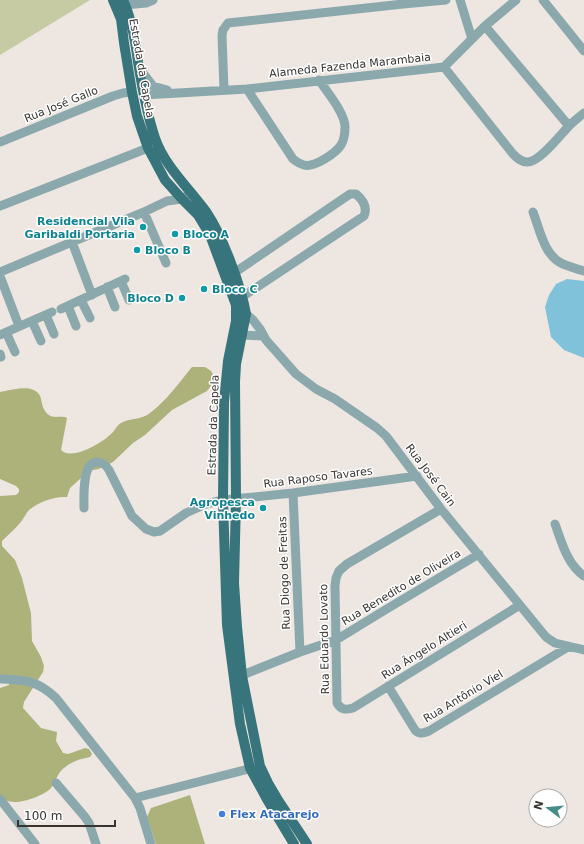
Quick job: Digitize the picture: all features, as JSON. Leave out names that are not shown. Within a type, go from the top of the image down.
[{"type":"main road","name":"Estrada da Capela","points":[[113,0],[121,19],[137,116],[148,148],[165,180],[198,215],[212,241],[236,305],[237,313],[228,361],[224,396],[223,500],[227,625],[255,767],[268,800],[294,844]]},
{"type":"main road","name":"Estrada da Capela","points":[[124,3],[132,25],[144,94],[156,139],[160,148],[182,181],[207,213],[217,231],[234,274],[246,314],[236,364],[235,382],[236,499],[234,583],[238,677]]},
{"type":"main road","name":"Estrada da Capela","points":[[255,767],[268,783],[307,844]]},
{"type":"street","points":[[124,3],[146,3],[153,0]]},
{"type":"street","points":[[224,90],[222,35],[223,30],[228,24],[446,0]]},
{"type":"street","points":[[460,0],[472,39]]},
{"type":"street","name":"Alameda Fazenda Marambaia","points":[[144,94],[247,88],[444,67],[485,26],[516,0]]},
{"type":"street","points":[[543,0],[584,51]]},
{"type":"street","points":[[485,26],[570,126]]},
{"type":"street","points":[[444,67],[513,154],[522,161],[533,161],[540,156],[584,113]]},
{"type":"street","name":"Alameda Fazenda Marambaia","points":[[139,68],[153,86],[184,92]]},
{"type":"street","points":[[247,88],[293,159],[299,164],[306,166],[314,164],[333,152],[341,144],[345,126],[343,118],[319,80]]},
{"type":"street","name":"Rua José Gallo","points":[[0,142],[118,94],[132,92]]},
{"type":"street","points":[[0,206],[148,148]]},
{"type":"street","points":[[167,201],[173,189],[182,181]]},
{"type":"street","points":[[0,272],[167,201],[182,199],[191,193]]},
{"type":"street","points":[[234,274],[350,194],[356,194],[365,206],[366,211],[364,216],[242,297]]},
{"type":"street","points":[[144,212],[166,263]]},
{"type":"street","points":[[533,212],[547,249],[554,258],[562,264],[584,271]]},
{"type":"street","points":[[72,242],[92,295]]},
{"type":"street","points":[[0,276],[19,326]]},
{"type":"street","points":[[76,326],[65,307],[123,280],[129,300]]},
{"type":"street","points":[[107,287],[115,308]]},
{"type":"street","points":[[82,300],[90,318]]},
{"type":"street","points":[[15,352],[3,334],[19,326],[49,314],[54,334]]},
{"type":"street","points":[[246,314],[259,327],[255,330],[254,335]]},
{"type":"street","points":[[32,321],[41,341]]},
{"type":"street","name":"Rua José Cain","points":[[259,327],[263,336],[296,374],[377,428],[386,436],[441,509],[546,637],[555,643],[584,650]]},
{"type":"street","points":[[234,328],[243,335],[263,336]]},
{"type":"street","name":"Rua Raposo Tavares","points":[[84,508],[86,474],[93,462],[105,464],[132,516],[146,529],[154,532],[160,531],[186,514],[206,504],[223,500],[293,493],[417,476]]},
{"type":"street","name":"Rua Diogo de Freitas","points":[[293,493],[300,652]]},
{"type":"street","name":"Rua Eduardo Lovato","points":[[340,707],[337,703],[335,586],[339,571],[347,564],[441,509]]},
{"type":"street","points":[[555,524],[569,560],[578,572],[584,576]]},
{"type":"street","name":"Rua Benedito de Oliveira","points":[[238,677],[300,652],[336,640],[479,554]]},
{"type":"street","name":"Rua Ângelo Altieri","points":[[340,707],[347,710],[353,708],[520,605]]},
{"type":"street","name":"Rua Antônio Viel","points":[[388,686],[417,733],[422,734],[568,647]]},
{"type":"street","points":[[0,679],[20,680],[35,683],[46,689],[56,698],[135,798],[140,808],[151,844]]},
{"type":"street","points":[[135,798],[255,767]]},
{"type":"street","points":[[56,783],[85,817],[96,844]]},
{"type":"street","points":[[0,799],[35,844]]},
{"type":"green space","points":[[0,0],[90,0],[0,55]]},
{"type":"green space","points":[[192,367],[205,367],[211,371],[214,376],[213,383],[207,391],[172,410],[113,462],[99,469],[87,471],[70,488],[67,497],[52,499],[33,507],[23,520],[2,541],[2,546],[15,560],[22,578],[31,613],[32,641],[44,666],[43,672],[24,702],[23,708],[41,728],[57,732],[56,741],[63,753],[68,754],[85,748],[89,749],[92,754],[90,757],[73,762],[64,768],[48,791],[34,798],[23,801],[8,801],[0,796],[0,688],[9,685],[9,683],[0,678],[0,496],[16,495],[19,492],[19,489],[16,486],[0,479],[0,392],[24,388],[35,390],[39,394],[47,414],[53,417],[67,418],[61,450],[66,453],[72,453],[87,450],[101,442],[107,438],[121,423],[143,417],[150,413],[167,397]]},
{"type":"green space","points":[[190,795],[205,844],[156,844],[147,817],[151,808]]},
{"type":"water","points":[[567,279],[584,281],[584,358],[564,350],[551,337],[545,307],[549,295],[556,284]]},
{"type":"place","name":"Residencial Vila Garibaldi Portaria","points":[[143,227]]},
{"type":"place","name":"Bloco A","points":[[175,234]]},
{"type":"place","name":"Bloco B","points":[[137,250]]},
{"type":"place","name":"Bloco C","points":[[204,289]]},
{"type":"place","name":"Bloco D","points":[[182,298]]},
{"type":"place","name":"Agropesca Vinhedo","points":[[263,508]]},
{"type":"place","name":"Flex Atacarejo","points":[[222,814]]}]
